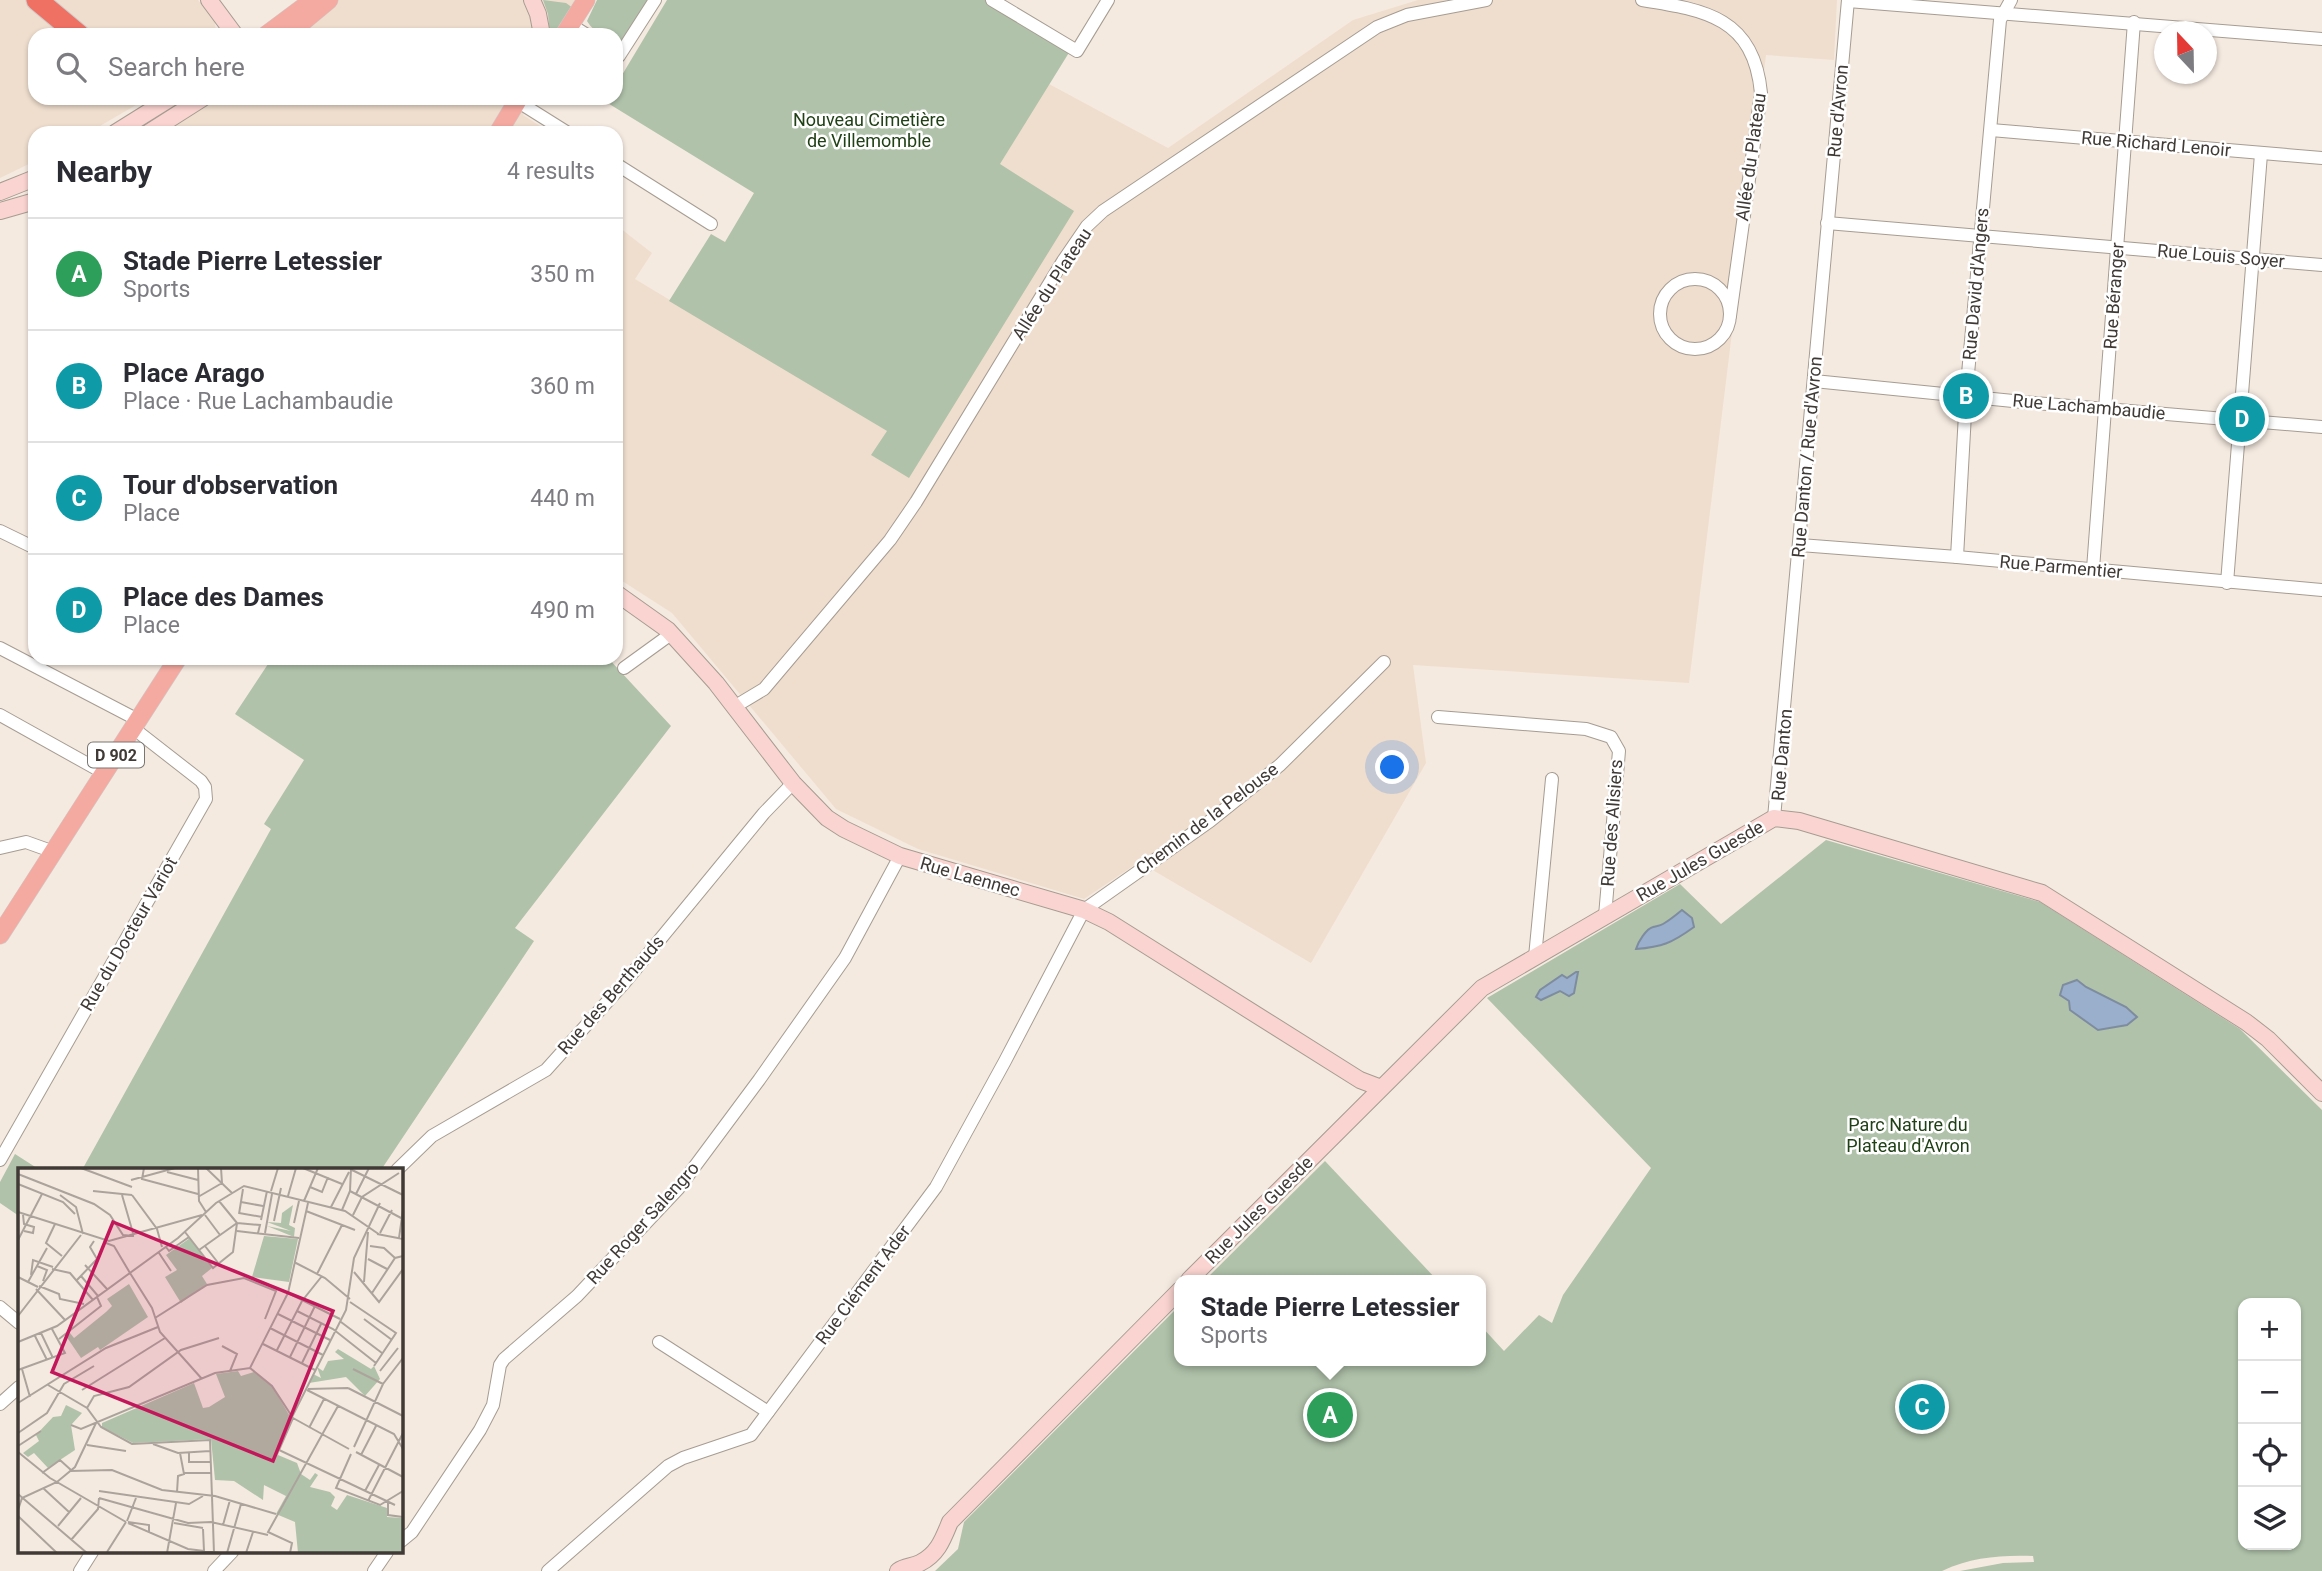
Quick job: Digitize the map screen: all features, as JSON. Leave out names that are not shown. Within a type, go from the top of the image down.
[{"type":"highway","points":[[37,0],[71,28]]},
{"type":"main road","points":[[275,28],[313,0]]},
{"type":"main road","points":[[296,28],[329,0]]},
{"type":"main road","points":[[569,28],[586,0]]},
{"type":"main road","points":[[502,126],[514,105]]},
{"type":"main road","name":"D 902","points":[[0,935],[173,665]]},
{"type":"street","points":[[209,0],[230,28]]},
{"type":"street","points":[[532,0],[540,28]]},
{"type":"street","points":[[623,50],[655,0]]},
{"type":"street","points":[[992,0],[1077,51],[1108,0]]},
{"type":"street","name":"Allée du Plateau","points":[[734,707],[764,689],[890,540],[1087,226],[1377,27],[1406,15],[1486,0]]},
{"type":"street","name":"Allée du Plateau","points":[[1642,0],[1691,8],[1711,15],[1728,24],[1741,37],[1754,59],[1761,93],[1730,317]]},
{"type":"street","points":[[1848,0],[2322,39]]},
{"type":"street","name":"Rue d'Avron","points":[[1827,223],[1848,0]]},
{"type":"street","name":"Rue David d'Angers","points":[[1957,557],[1966,396],[2000,20],[2011,0]]},
{"type":"street","name":"Rue Béranger","points":[[2093,569],[2134,22]]},
{"type":"street","points":[[126,126],[160,105]]},
{"type":"street","points":[[159,126],[192,105]]},
{"type":"street","points":[[527,105],[558,126]]},
{"type":"street","name":"Rue Richard Lenoir","points":[[1991,130],[2322,158]]},
{"type":"street","points":[[2227,583],[2261,153]]},
{"type":"street","points":[[623,168],[711,225]]},
{"type":"street","points":[[0,192],[28,181]]},
{"type":"street","points":[[0,211],[28,203]]},
{"type":"street","name":"Rue Louis Soyer","points":[[1827,223],[2322,265]]},
{"type":"street","name":"Rue Danton / Rue d'Avron","points":[[1788,691],[1827,223]]},
{"type":"street","points":[[1707,282],[1724,294],[1729,305],[1727,328],[1721,338],[1700,349],[1677,344],[1668,336],[1659,316],[1660,307],[1668,293],[1686,281],[1718,280],[1729,273],[1736,263]]},
{"type":"street","name":"Rue Lachambaudie","points":[[1814,381],[2322,427]]},
{"type":"street","points":[[0,531],[28,545]]},
{"type":"street","name":"Rue Parmentier","points":[[1800,545],[2322,590]]},
{"type":"street","name":"Rue Laennec","points":[[623,598],[671,634],[734,707],[793,783],[827,818],[844,829],[900,856],[1084,910],[1110,922],[1360,1080],[1381,1088]]},
{"type":"street","points":[[624,667],[671,634]]},
{"type":"street","name":"Rue du Docteur Variot","points":[[0,648],[28,664]]},
{"type":"street","name":"Chemin de la Pelouse","points":[[1084,910],[1210,821],[1279,765],[1384,662]]},
{"type":"street","name":"Rue du Docteur Variot","points":[[0,1160],[206,799],[206,790],[201,780],[135,724],[30,665]]},
{"type":"street","name":"Rue Danton","points":[[1774,818],[1788,691]]},
{"type":"street","points":[[0,715],[104,773]]},
{"type":"street","name":"Rue des Alisiers","points":[[1438,717],[1586,729],[1611,737],[1619,751],[1605,916]]},
{"type":"street","points":[[1535,957],[1552,779]]},
{"type":"street","name":"Rue des Berthauds","points":[[399,1168],[432,1136],[546,1070],[625,982],[764,813],[793,783]]},
{"type":"street","name":"Rue Jules Guesde","points":[[1194,1275],[1482,988],[1774,818],[1812,825],[2042,893],[2246,1022],[2268,1039],[2322,1093]]},
{"type":"street","points":[[0,848],[26,842],[54,852]]},
{"type":"street","name":"Rue Roger Salengro","points":[[402,1540],[412,1532],[480,1430],[493,1405],[500,1365],[504,1359],[577,1296],[678,1189],[760,1080],[845,958],[900,856]]},
{"type":"street","name":"Rue Clément Ader","points":[[548,1571],[667,1466],[751,1435],[936,1187],[1084,910]]},
{"type":"street","points":[[898,1571],[918,1564],[935,1553],[950,1521],[1174,1296]]},
{"type":"street","points":[[0,1307],[18,1322]]},
{"type":"street","points":[[659,1342],[768,1412]]},
{"type":"street","points":[[0,1404],[18,1388]]},
{"type":"street","points":[[80,1571],[91,1554]]},
{"type":"street","points":[[214,1571],[230,1554]]},
{"type":"street","points":[[373,1571],[386,1554]]},
{"type":"shaded area","points":[[0,0],[198,0],[215,19],[216,28],[28,28],[28,105],[136,105],[100,126],[28,126],[28,164],[0,178]]},
{"type":"shaded area","points":[[315,0],[581,0],[568,28],[281,28]]},
{"type":"shaded area","points":[[1418,0],[1837,0],[1834,60],[1766,55],[1689,683],[1413,665],[1426,763],[1311,963],[1139,862],[1084,899],[918,849],[836,809],[672,613],[623,582],[623,230],[652,253],[635,279],[887,431],[865,383],[1049,84],[1168,148],[1353,20]]},
{"type":"shaded area","points":[[181,105],[528,105],[523,115],[540,126],[151,126]]},
{"type":"green space","points":[[543,0],[566,3],[573,8],[560,28],[549,28]]},
{"type":"green space","points":[[597,0],[648,0],[623,40],[623,28],[593,28],[587,21]]},
{"type":"green space","name":"Nouveau Cimetière de Villemomble","points":[[667,0],[985,0],[1070,51],[1000,164],[1074,211],[909,478],[871,455],[887,431],[669,301],[711,234],[725,242],[754,193],[611,105],[623,105],[623,73]]},
{"type":"green space","points":[[267,665],[614,665],[671,726],[515,928],[534,941],[382,1168],[83,1168],[271,829],[264,824],[304,760],[235,714]]},
{"type":"green space","name":"Parc Nature du Plateau d'Avron","points":[[1826,840],[2040,902],[2240,1029],[2322,1110],[2322,1571],[1960,1571],[2003,1563],[2034,1562],[2033,1556],[2021,1556],[1976,1560],[1942,1571],[935,1571],[958,1549],[964,1522],[1174,1311],[1174,1366],[1486,1366],[1486,1331],[1504,1351],[1539,1315],[1552,1323],[1563,1295],[1651,1168],[1487,998],[1680,884],[1721,924]]},
{"type":"green space","points":[[15,1154],[37,1168],[18,1168],[18,1215],[0,1203],[0,1182]]},
{"type":"green space","points":[[1325,1161],[1432,1275],[1210,1275]]},
{"type":"water","points":[[1682,910],[1692,918],[1694,927],[1666,943],[1636,949],[1648,930],[1663,924]]},
{"type":"water","points":[[1576,972],[1574,993],[1569,996],[1560,991],[1541,1000],[1536,997],[1540,990],[1562,975],[1567,978]]},
{"type":"water","points":[[2077,980],[2126,1007],[2137,1017],[2127,1025],[2098,1030],[2070,1010],[2069,1001],[2060,995],[2063,985]]},
{"type":"place","name":"Place Arago","points":[[1966,396]]},
{"type":"place","name":"Place des Dames","points":[[2242,419]]},
{"type":"place","name":"Tour d'observation","points":[[1922,1407]]},
{"type":"place","name":"Stade Pierre Letessier","points":[[1330,1415]]}]
